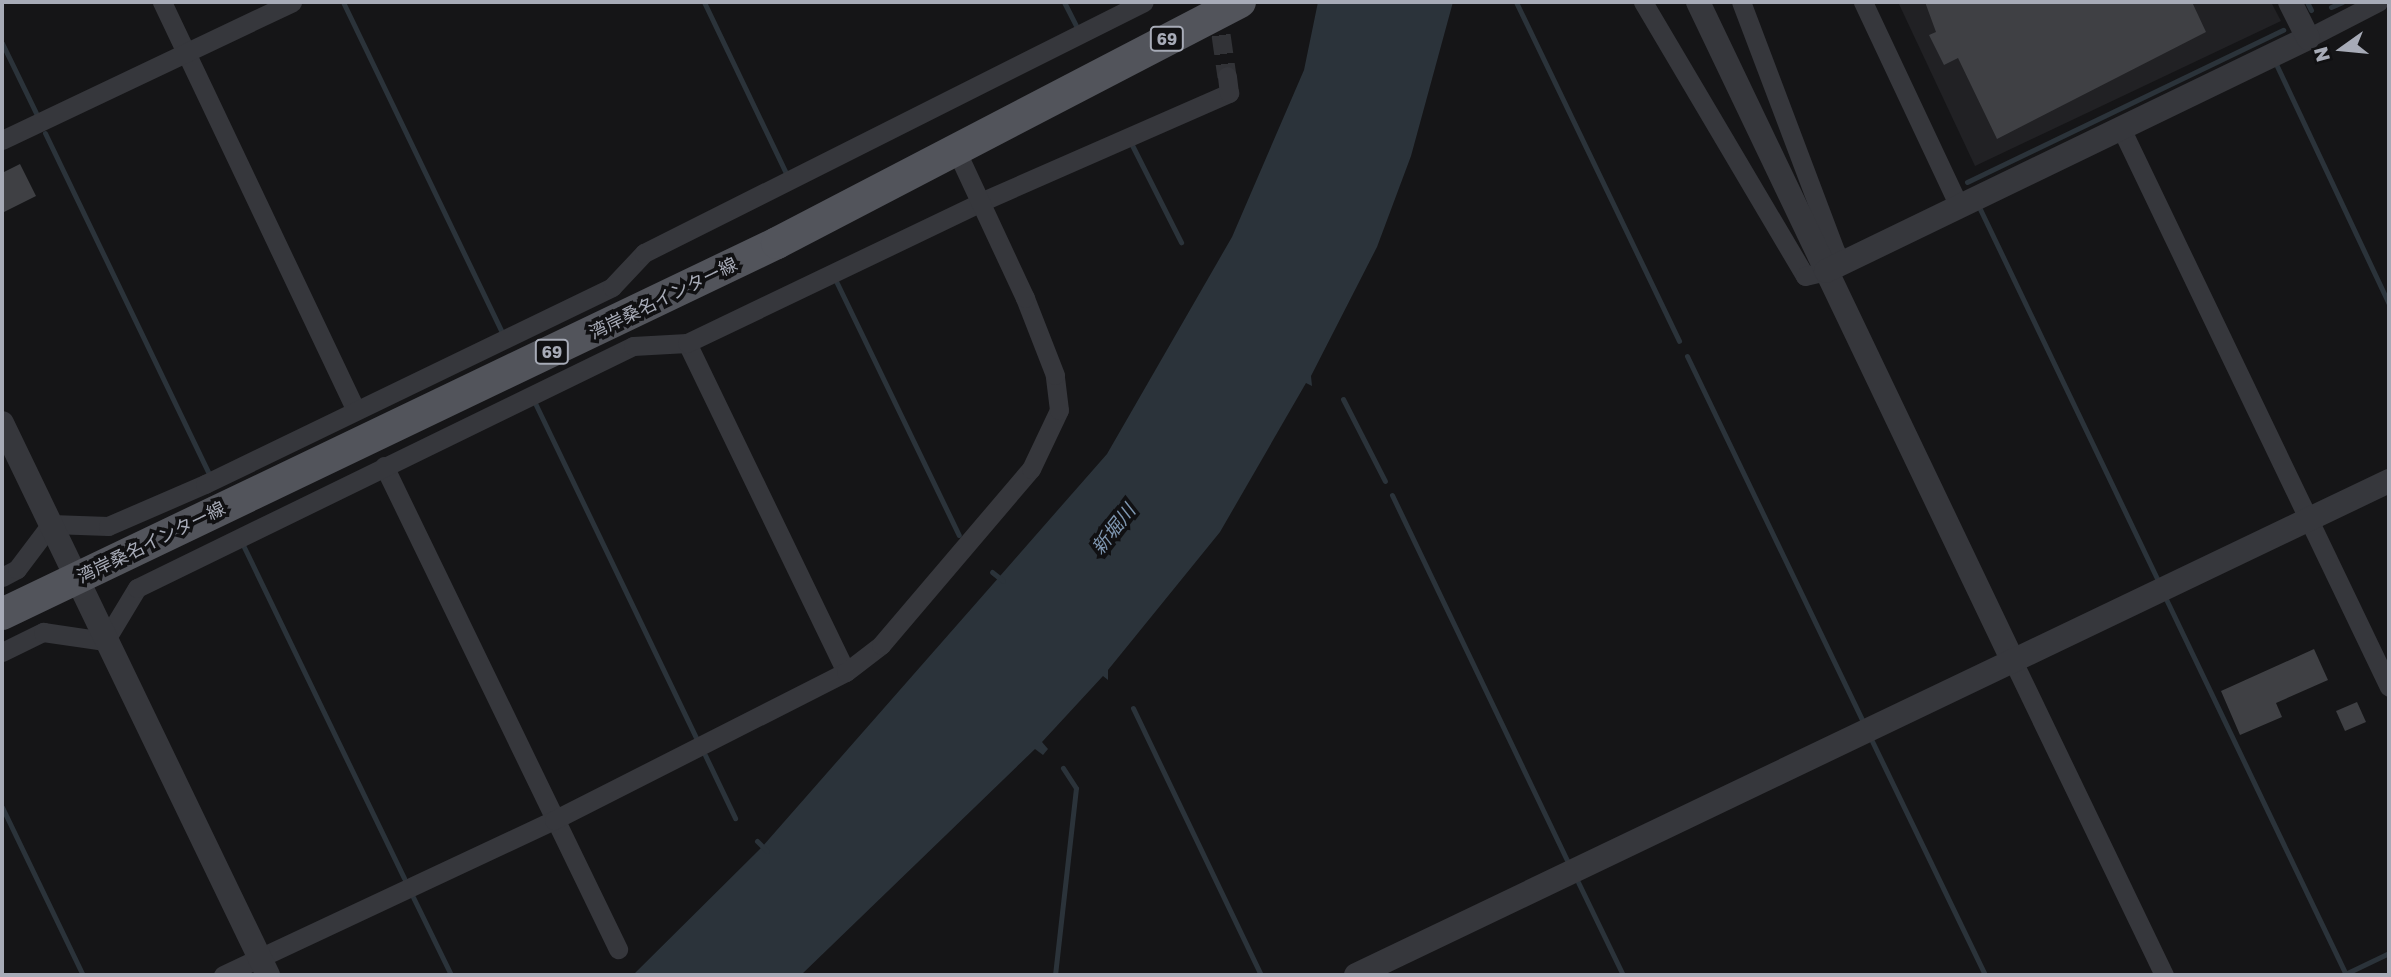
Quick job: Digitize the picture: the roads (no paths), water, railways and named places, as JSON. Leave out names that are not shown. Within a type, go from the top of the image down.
[{"type":"main road","name":"湾岸桑名インター線","points":[[2,614],[957,152],[1240,2]]},
{"type":"street","points":[[163,2],[356,410]]},
{"type":"street","points":[[2,139],[292,2]]},
{"type":"street","points":[[51,524],[108,526],[356,410],[612,287],[645,253],[1144,2]]},
{"type":"street","points":[[1643,2],[1805,276],[1826,271],[2378,2]]},
{"type":"street","points":[[1698,2],[2164,975]]},
{"type":"street","points":[[1741,2],[1836,253],[1826,271]]},
{"type":"street","points":[[1863,2],[1959,206]]},
{"type":"street","points":[[2290,2],[2308,38]]},
{"type":"street","points":[[105,641],[137,588],[632,346],[687,343],[983,201],[1229,93],[1227,76]]},
{"type":"street","points":[[2120,126],[2389,687]]},
{"type":"street","points":[[223,975],[264,967],[846,673],[881,645],[1031,469],[1059,410],[1055,375],[983,201],[957,152]]},
{"type":"street","points":[[687,343],[846,673]]},
{"type":"street","points":[[2,423],[264,967]]},
{"type":"street","points":[[384,466],[618,949]]},
{"type":"street","points":[[1356,975],[2389,481]]},
{"type":"street","points":[[2,577],[17,569],[51,524]]},
{"type":"street","points":[[2,652],[43,632],[105,641]]},
{"type":"water","name":"新堀川","points":[[1318,2],[1453,2],[1411,156],[1377,247],[1311,376],[1312,386],[1306,383],[1220,532],[1108,670],[1108,680],[1103,676],[1042,742],[1048,749],[1043,755],[1035,749],[801,975],[633,975],[762,847],[1107,454],[1232,237],[1304,70]]},
{"type":"waterway","points":[[343,2],[502,333]]},
{"type":"waterway","points":[[704,2],[787,175]]},
{"type":"waterway","points":[[1064,2],[1077,28]]},
{"type":"waterway","points":[[1516,2],[1679,341]]},
{"type":"waterway","points":[[2307,2],[2311,10]]},
{"type":"waterway","points":[[2331,7],[2342,2]]},
{"type":"waterway","points":[[1967,182],[2283,30]]},
{"type":"waterway","points":[[2,43],[36,113]]},
{"type":"waterway","points":[[2276,64],[2389,304]]},
{"type":"waterway","points":[[45,133],[208,472]]},
{"type":"waterway","points":[[1132,145],[1181,242]]},
{"type":"waterway","points":[[1980,209],[2157,579]]},
{"type":"waterway","points":[[836,281],[959,535]]},
{"type":"waterway","points":[[1687,356],[1862,719]]},
{"type":"waterway","points":[[1343,399],[1385,481]]},
{"type":"waterway","points":[[535,403],[696,737]]},
{"type":"waterway","points":[[1392,495],[1567,860]]},
{"type":"waterway","points":[[243,545],[404,878]]},
{"type":"waterway","points":[[992,572],[1003,581]]},
{"type":"waterway","points":[[2166,599],[2346,974]]},
{"type":"waterway","points":[[1133,708],[1261,975]]},
{"type":"waterway","points":[[1872,741],[1985,975]]},
{"type":"waterway","points":[[705,755],[735,818]]},
{"type":"waterway","points":[[1055,975],[1076,788],[1063,768]]},
{"type":"waterway","points":[[2,807],[83,975]]},
{"type":"waterway","points":[[757,841],[767,851]]},
{"type":"waterway","points":[[1578,882],[1623,975]]},
{"type":"waterway","points":[[413,897],[451,975]]},
{"type":"waterway","points":[[2343,975],[2389,953]]},
{"type":"tunnel","points":[[1217,6],[1227,76]]}]
